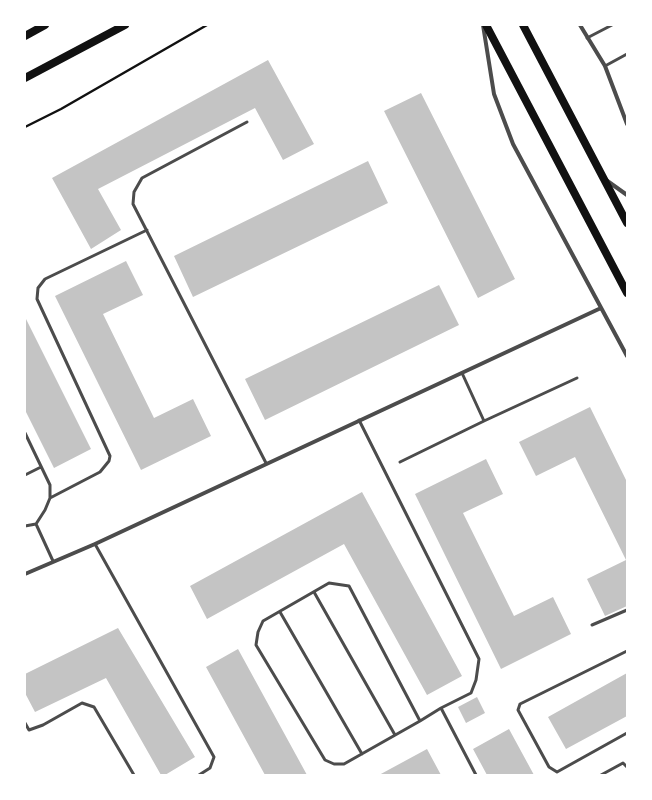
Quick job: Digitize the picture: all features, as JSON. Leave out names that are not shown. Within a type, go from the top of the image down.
[{"type":"main road","points":[[25,36],[45,25]]},
{"type":"main road","points":[[25,78],[125,25]]},
{"type":"main road","points":[[484,25],[627,293]]},
{"type":"main road","points":[[523,25],[627,223]]},
{"type":"street","points":[[484,25],[494,94],[513,144],[627,356]]},
{"type":"street","points":[[580,25],[604,66],[627,124]]},
{"type":"street","points":[[602,176],[627,195]]},
{"type":"street","points":[[25,574],[95,544],[601,308]]},
{"type":"lane","points":[[587,38],[612,25]]},
{"type":"lane","points":[[604,66],[627,54]]},
{"type":"lane","points":[[247,122],[142,178],[134,192],[134,204],[266,463]]},
{"type":"lane","points":[[50,498],[100,472],[109,461],[110,456],[37,299],[38,288],[45,279],[147,230]]},
{"type":"lane","points":[[462,372],[484,421]]},
{"type":"lane","points":[[400,462],[577,378]]},
{"type":"lane","points":[[359,420],[479,659],[476,680],[471,692],[441,708],[420,721],[344,764],[334,764],[325,760],[256,645],[258,632],[264,621],[329,583],[349,586],[420,721]]},
{"type":"lane","points":[[25,433],[50,485],[50,498],[46,510],[36,524],[25,526]]},
{"type":"lane","points":[[25,475],[41,467]]},
{"type":"lane","points":[[36,524],[53,561]]},
{"type":"lane","points":[[95,544],[214,757],[210,768],[199,775]]},
{"type":"lane","points":[[314,592],[395,735]]},
{"type":"lane","points":[[592,626],[627,610]]},
{"type":"lane","points":[[280,612],[362,754]]},
{"type":"lane","points":[[627,651],[520,704],[518,710],[549,767],[558,773],[627,733]]},
{"type":"lane","points":[[25,723],[29,730],[44,725],[82,703],[94,707],[134,775]]},
{"type":"lane","points":[[441,708],[476,775]]},
{"type":"lane","points":[[601,775],[623,763],[627,767]]},
{"type":"path","points":[[25,127],[68,105],[207,25]]},
{"type":"building","points":[[268,60],[314,144],[283,160],[255,108],[98,189],[121,230],[91,249],[52,178]]},
{"type":"building","points":[[421,93],[515,279],[478,298],[384,111]]},
{"type":"building","points":[[368,161],[388,203],[193,297],[174,256]]},
{"type":"building","points":[[126,261],[143,295],[103,314],[154,418],[193,399],[211,436],[141,470],[55,296]]},
{"type":"building","points":[[439,285],[459,325],[265,420],[245,379]]},
{"type":"building","points":[[25,317],[91,449],[54,468],[25,410]]},
{"type":"building","points":[[590,407],[627,482],[627,606],[605,616],[587,579],[626,560],[575,457],[536,476],[519,442]]},
{"type":"building","points":[[486,459],[503,494],[463,513],[514,616],[553,597],[571,634],[501,669],[415,494]]},
{"type":"building","points":[[362,492],[462,676],[427,695],[344,544],[207,619],[190,586]]},
{"type":"building","points":[[118,628],[195,757],[165,775],[161,775],[106,678],[35,712],[25,693],[25,674]]},
{"type":"building","points":[[238,649],[307,775],[265,775],[206,667]]},
{"type":"building","points":[[627,673],[627,716],[566,749],[548,717]]},
{"type":"building","points":[[477,697],[485,713],[466,723],[458,707]]},
{"type":"building","points":[[509,729],[534,775],[487,775],[473,749]]},
{"type":"building","points":[[427,749],[441,775],[379,775]]}]
